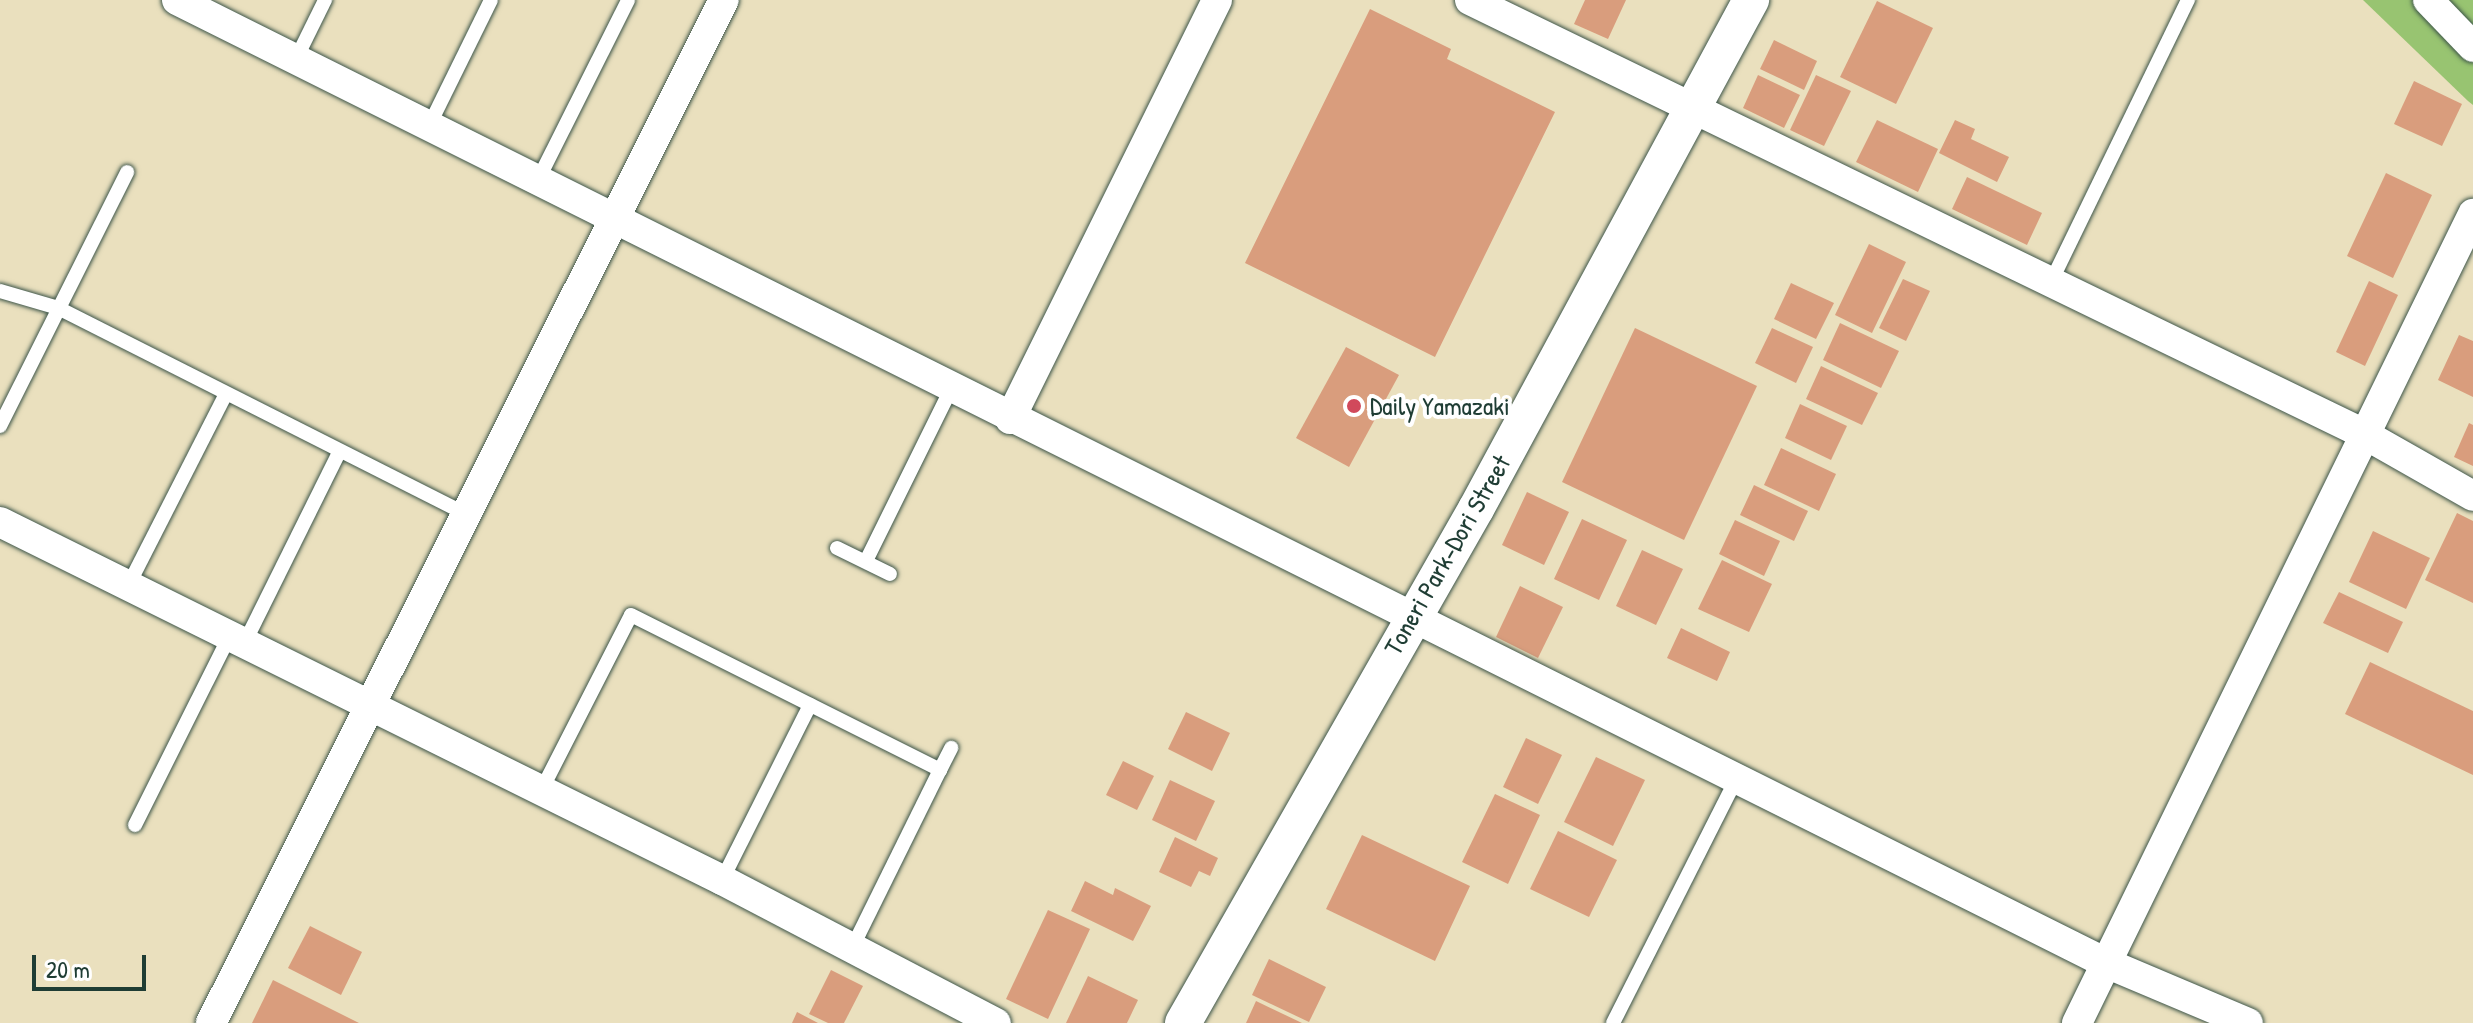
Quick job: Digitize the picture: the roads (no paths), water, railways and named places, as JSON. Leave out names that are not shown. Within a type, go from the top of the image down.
[{"type":"street","points":[[177,0],[1010,419],[1737,777],[2106,963],[2248,1023]]},
{"type":"street","points":[[211,1023],[367,705],[724,0]]},
{"type":"street","points":[[1010,419],[1217,0]]},
{"type":"street","points":[[1470,0],[2364,434],[2473,496]]},
{"type":"street","name":"Toneri Park-Dori Street","points":[[1183,1023],[1412,617],[1751,0]]},
{"type":"street","points":[[2428,0],[2473,47]]},
{"type":"street","points":[[2077,1023],[2473,214]]},
{"type":"street","points":[[0,522],[542,789],[853,946],[996,1023]]},
{"type":"lane","points":[[296,59],[325,0]]},
{"type":"lane","points":[[429,126],[491,0]]},
{"type":"lane","points":[[538,180],[628,0]]},
{"type":"lane","points":[[2051,282],[2188,0]]},
{"type":"lane","points":[[0,426],[127,172]]},
{"type":"lane","points":[[0,291],[58,308],[339,453],[464,513]]},
{"type":"lane","points":[[866,561],[951,389]]},
{"type":"lane","points":[[128,587],[226,394]]},
{"type":"lane","points":[[135,825],[339,453]]},
{"type":"lane","points":[[837,548],[890,574]]},
{"type":"lane","points":[[542,789],[631,615],[940,770]]},
{"type":"lane","points":[[722,880],[810,705]]},
{"type":"lane","points":[[853,946],[951,748]]},
{"type":"lane","points":[[1613,1023],[1737,777]]},
{"type":"place","name":"Daily Yamazaki","points":[[1354,406]]}]
